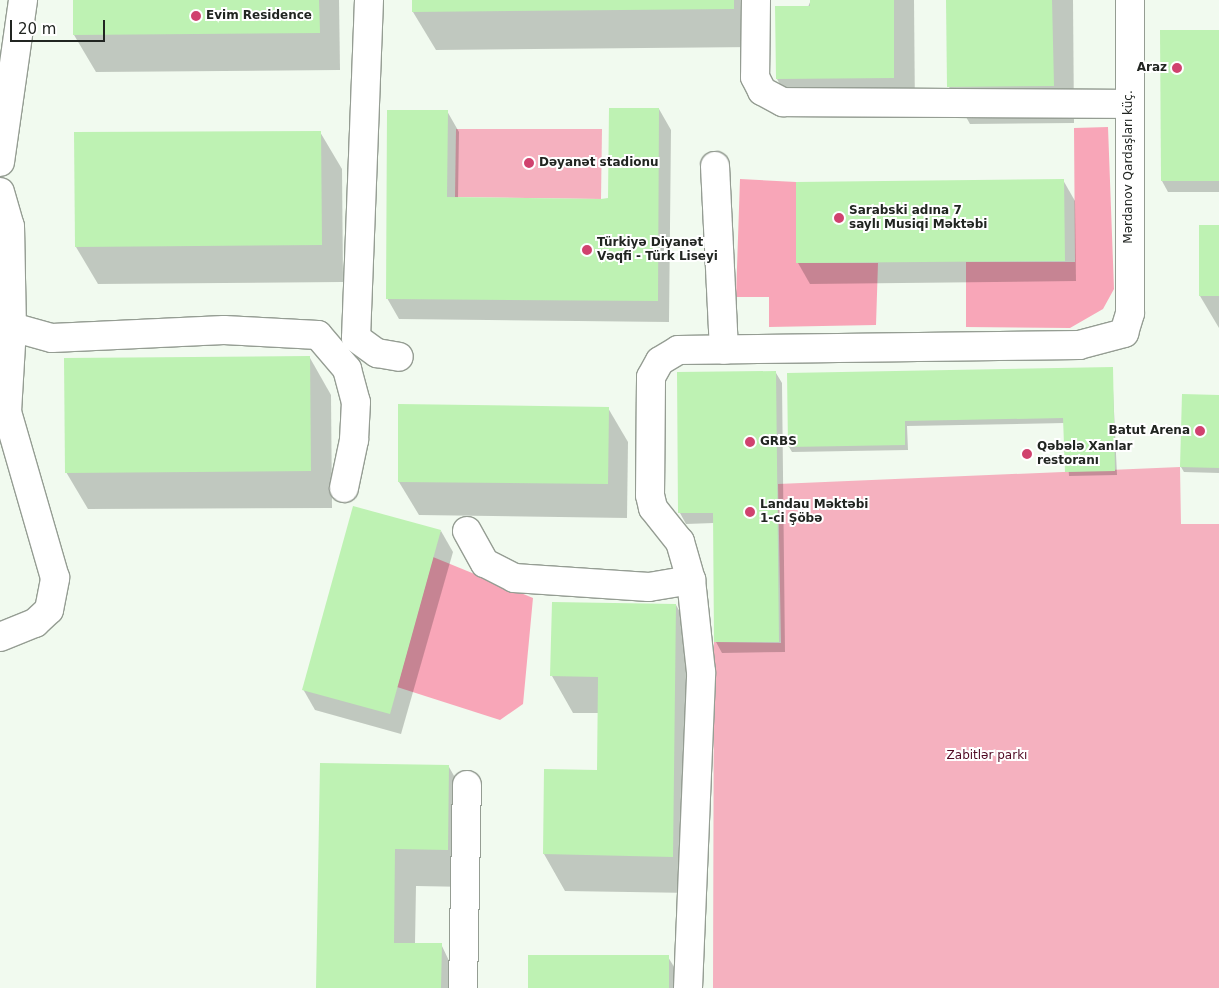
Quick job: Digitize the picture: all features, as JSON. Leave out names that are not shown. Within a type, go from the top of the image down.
[{"type":"street","points":[[0,162],[23,0]]},
{"type":"street","points":[[369,0],[356,338],[377,353],[398,357]]},
{"type":"street","points":[[756,0],[755,77],[762,91],[783,102],[1128,104]]},
{"type":"street","name":"Mərdanov Qardaşları küç.","points":[[724,350],[1079,346],[1124,333],[1130,313],[1128,104],[1130,0]]},
{"type":"street","points":[[688,988],[701,672],[691,580],[680,542],[653,508],[650,495],[650,377],[660,361],[678,350],[724,350],[715,166]]},
{"type":"street","points":[[0,192],[10,226],[5,283],[12,326],[7,412],[55,578],[54,592],[49,610],[35,623],[0,637]]},
{"type":"street","points":[[12,326],[52,338],[224,330],[318,335],[348,369],[356,402],[354,440],[344,488]]},
{"type":"street","points":[[467,531],[485,563],[514,578],[649,587],[691,580]]},
{"type":"street","points":[[463,988],[467,785]]},
{"type":"green space","name":"Dəyanət stadionu","points":[[456,129],[602,129],[601,199],[455,197]]},
{"type":"green space","name":"Zabitlər parkı","points":[[1180,467],[1181,524],[1219,524],[1219,988],[713,988],[714,642],[781,643],[778,484]]},
{"type":"shaded area","points":[[1108,127],[1114,289],[1103,309],[1070,328],[966,327],[966,262],[1075,262],[1074,128]]},
{"type":"shaded area","points":[[740,179],[796,182],[796,263],[878,263],[876,325],[769,327],[769,297],[736,297]]},
{"type":"shaded area","points":[[433,557],[533,598],[523,704],[500,720],[397,687]]},
{"type":"building","name":"Evim Residence","points":[[73,0],[319,0],[320,33],[73,35]]},
{"type":"building","points":[[412,0],[734,0],[734,9],[412,12]]},
{"type":"building","points":[[810,0],[894,0],[894,78],[776,79],[775,6],[810,6]]},
{"type":"building","points":[[946,0],[1052,0],[1054,86],[947,87]]},
{"type":"building","points":[[1160,30],[1219,30],[1219,181],[1161,181]]},
{"type":"building","points":[[609,108],[659,108],[658,301],[386,299],[387,110],[448,110],[447,197],[601,199],[608,198]]},
{"type":"building","points":[[321,131],[322,245],[75,247],[74,132]]},
{"type":"building","points":[[1064,179],[1065,261],[796,263],[796,182]]},
{"type":"building","points":[[1199,225],[1219,225],[1219,296],[1199,296]]},
{"type":"building","points":[[310,356],[311,471],[65,473],[64,358]]},
{"type":"building","points":[[1113,367],[1115,471],[1065,472],[1063,418],[905,421],[905,445],[788,447],[787,373]]},
{"type":"building","points":[[776,371],[779,642],[714,642],[713,513],[678,513],[677,372]]},
{"type":"building","name":"Batut Arena","points":[[1182,394],[1219,395],[1219,468],[1180,467]]},
{"type":"building","points":[[398,404],[609,407],[608,484],[398,482]]},
{"type":"building","points":[[353,506],[441,530],[390,714],[302,690]]},
{"type":"building","points":[[552,602],[676,604],[673,857],[543,854],[544,769],[597,770],[598,677],[550,676]]},
{"type":"building","points":[[320,763],[449,765],[448,850],[395,849],[394,943],[442,943],[441,988],[316,988]]},
{"type":"building","points":[[528,955],[669,955],[669,988],[528,988]]},
{"type":"place","name":"Evim Residence","points":[[196,16]]},
{"type":"place","name":"Araz","points":[[1177,68]]},
{"type":"place","name":"Dəyanət stadionu","points":[[529,163]]},
{"type":"place","name":"Sarabski adına 7 saylı Musiqi Məktəbi","points":[[839,218]]},
{"type":"place","name":"Türkiyə Diyanət Vəqfi - Türk Liseyi","points":[[587,250]]},
{"type":"place","name":"Batut Arena","points":[[1200,431]]},
{"type":"place","name":"GRBS","points":[[750,442]]},
{"type":"place","name":"Qəbələ Xanlar restoranı","points":[[1027,454]]},
{"type":"place","name":"Landau Məktəbi 1-ci Şöbə","points":[[750,512]]}]
